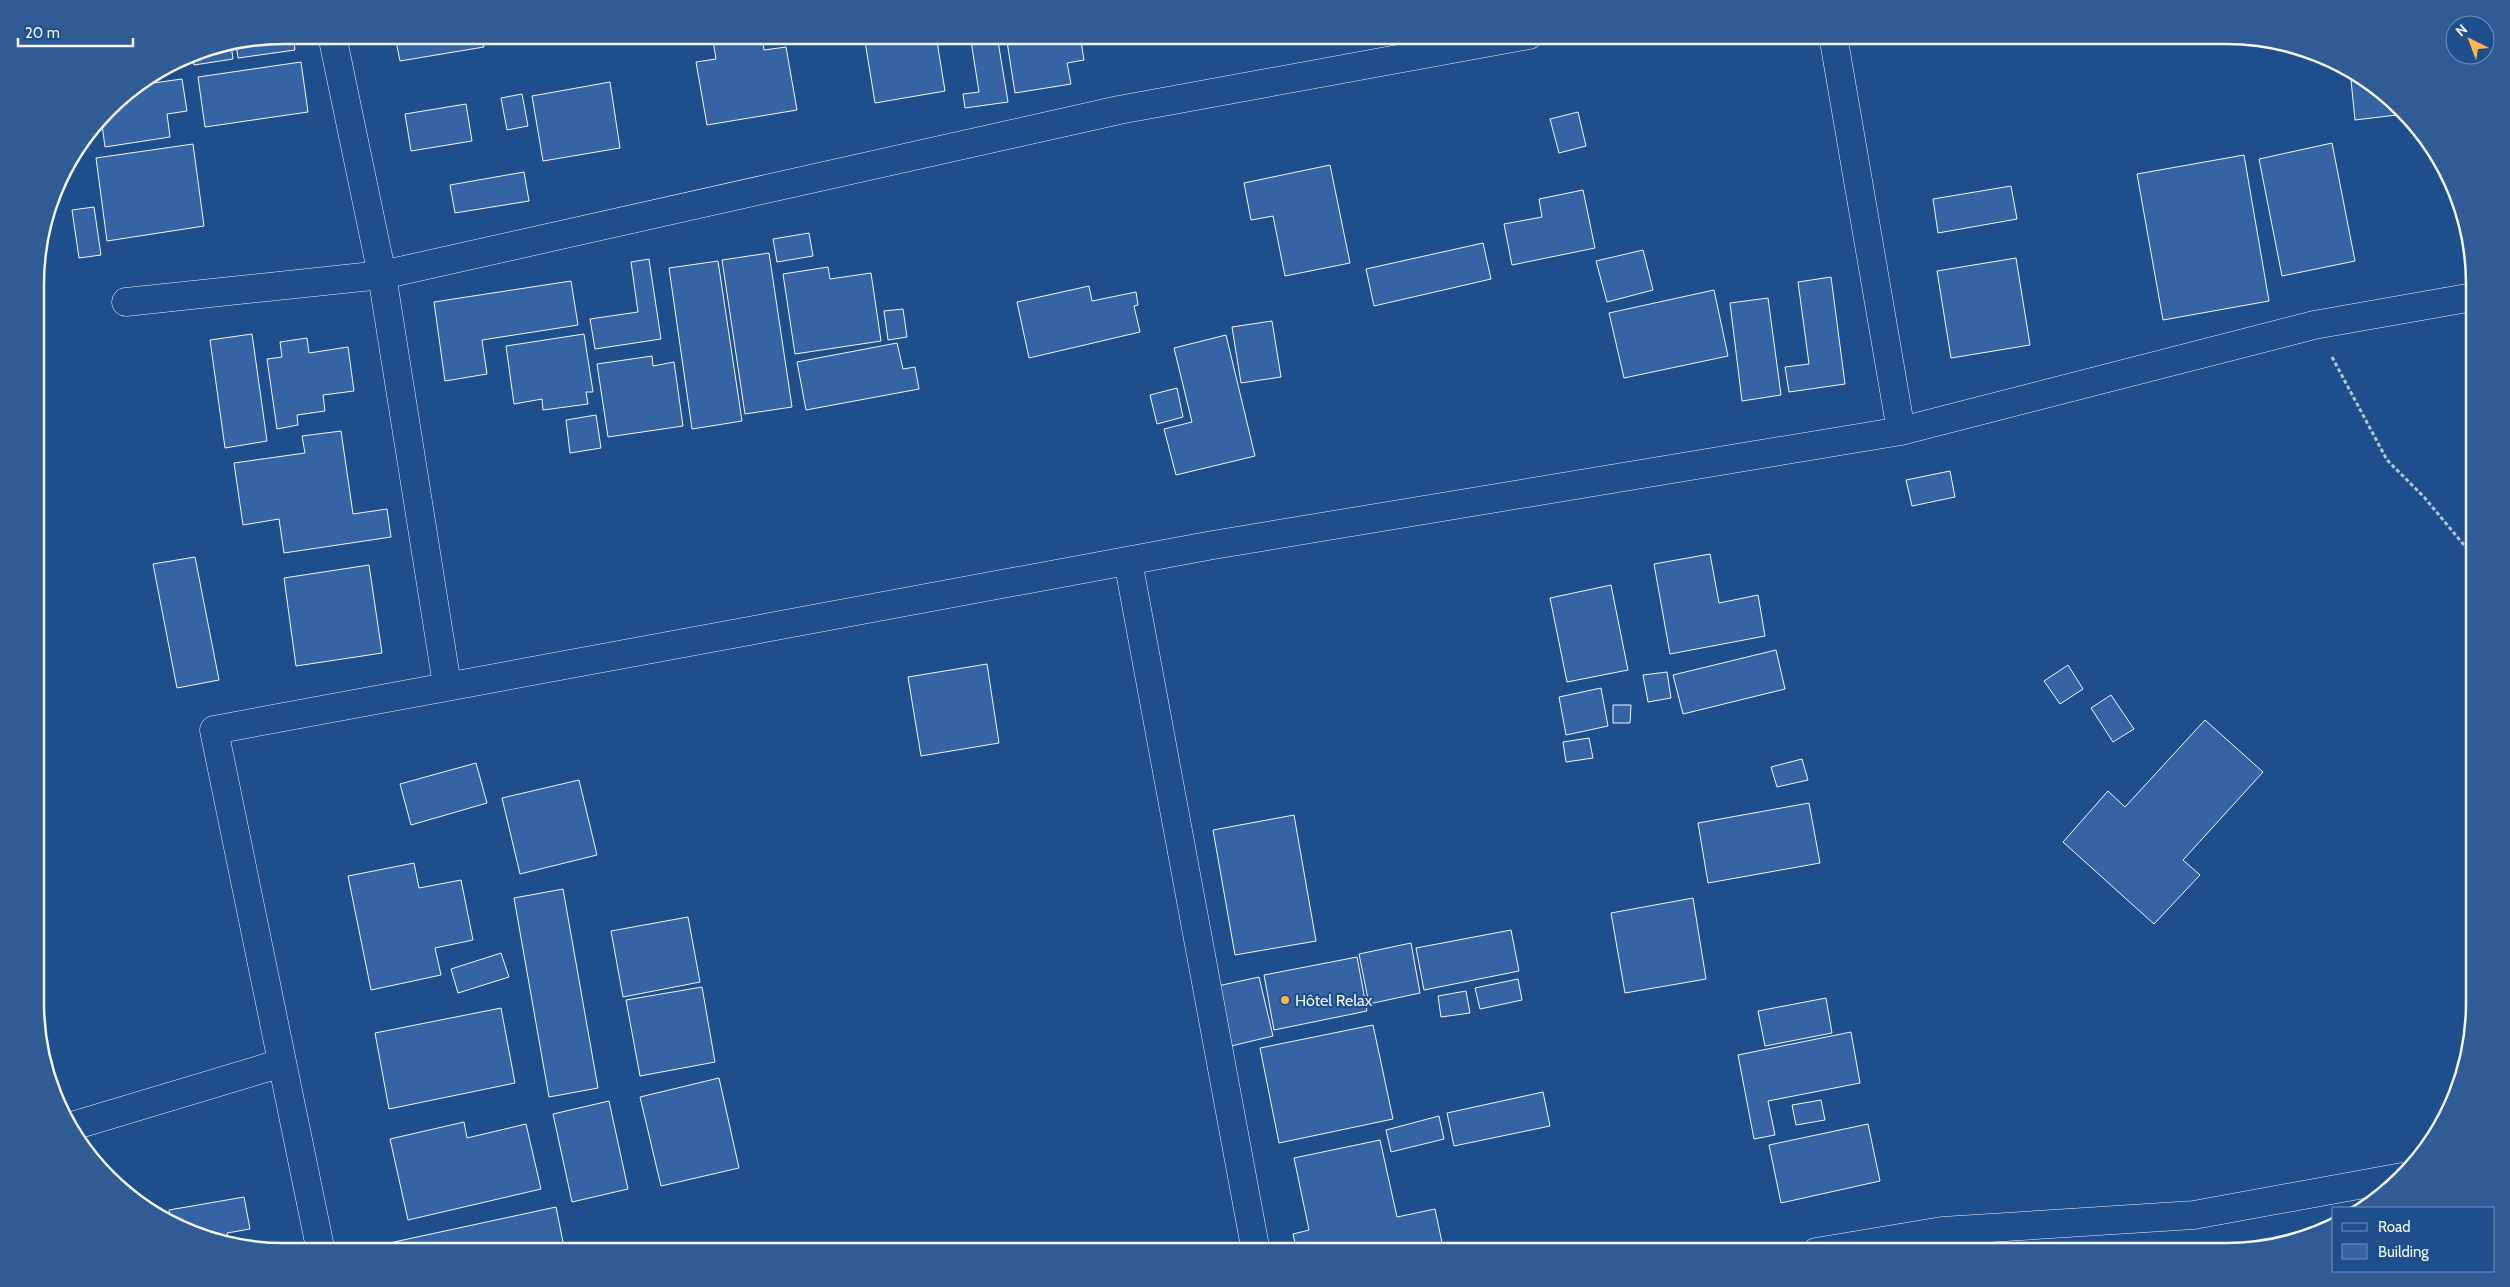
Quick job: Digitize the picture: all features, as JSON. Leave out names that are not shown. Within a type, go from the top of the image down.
[{"type":"street","points":[[334,44],[382,274],[447,685]]},
{"type":"street","points":[[126,302],[382,274],[1119,110],[1480,44]]},
{"type":"street","points":[[1835,44],[1901,431]]},
{"type":"street","points":[[319,1243],[214,730],[447,685],[1128,561],[1901,431],[2314,325],[2466,298]]},
{"type":"street","points":[[1128,561],[1254,1243]]},
{"type":"street","points":[[77,1125],[282,1063]]},
{"type":"street","points":[[1920,1243],[2194,1216],[2389,1180]]},
{"type":"path","points":[[2314,325],[2387,460],[2424,497],[2466,547]]},
{"type":"building","points":[[268,44],[294,44],[295,50],[238,58],[237,48]]},
{"type":"building","points":[[397,44],[484,44],[484,47],[400,61]]},
{"type":"building","points":[[714,44],[763,44],[764,50],[786,47],[797,110],[707,125],[696,62],[716,59]]},
{"type":"building","points":[[865,44],[937,44],[945,91],[875,103]]},
{"type":"building","points":[[971,44],[998,44],[1008,102],[965,108],[963,94],[979,92]]},
{"type":"building","points":[[1007,44],[1081,44],[1084,60],[1067,63],[1071,84],[1015,93]]},
{"type":"building","points":[[232,49],[233,59],[194,65],[193,61]]},
{"type":"building","points":[[301,62],[308,112],[205,127],[198,77]]},
{"type":"building","points":[[182,79],[187,111],[167,114],[170,137],[105,147],[102,126],[125,103],[151,83]]},
{"type":"building","points":[[2351,79],[2385,103],[2397,115],[2355,120]]},
{"type":"building","points":[[610,82],[620,148],[543,161],[532,96]]},
{"type":"building","points":[[522,94],[528,126],[507,130],[501,98]]},
{"type":"building","points":[[466,104],[472,141],[411,151],[405,114]]},
{"type":"building","points":[[1578,112],[1586,146],[1559,153],[1550,119]]},
{"type":"building","points":[[2332,143],[2355,261],[2282,276],[2259,159]]},
{"type":"building","points":[[193,144],[204,226],[107,241],[96,158]]},
{"type":"building","points":[[2244,155],[2269,301],[2163,320],[2137,174]]},
{"type":"building","points":[[1330,165],[1350,263],[1285,276],[1273,216],[1251,220],[1244,183]]},
{"type":"building","points":[[524,172],[529,201],[455,213],[450,185]]},
{"type":"building","points":[[2011,186],[2017,219],[1938,233],[1933,199]]},
{"type":"building","points":[[1583,190],[1595,248],[1512,265],[1504,224],[1542,217],[1539,199]]},
{"type":"building","points":[[94,207],[101,255],[79,258],[72,210]]},
{"type":"building","points":[[809,233],[813,256],[777,262],[773,239]]},
{"type":"building","points":[[1483,243],[1491,279],[1374,306],[1366,269]]},
{"type":"building","points":[[1643,250],[1653,290],[1607,302],[1596,261]]},
{"type":"building","points":[[769,253],[792,407],[745,414],[722,260]]},
{"type":"building","points":[[2016,258],[2030,345],[1951,358],[1937,271]]},
{"type":"building","points":[[649,259],[661,339],[595,349],[590,319],[638,312],[631,262]]},
{"type":"building","points":[[718,261],[742,421],[692,429],[669,268]]},
{"type":"building","points":[[828,267],[830,279],[871,273],[881,341],[795,354],[783,274]]},
{"type":"building","points":[[1831,277],[1845,384],[1789,392],[1785,367],[1809,364],[1798,282]]},
{"type":"building","points":[[571,281],[578,325],[482,340],[487,374],[445,381],[434,302]]},
{"type":"building","points":[[1089,286],[1092,301],[1136,292],[1138,305],[1134,306],[1140,332],[1029,358],[1017,302]]},
{"type":"building","points":[[1714,290],[1728,356],[1624,378],[1609,313]]},
{"type":"building","points":[[1768,298],[1781,395],[1742,401],[1730,303]]},
{"type":"building","points":[[903,309],[907,337],[888,340],[884,311]]},
{"type":"building","points":[[1272,321],[1281,377],[1241,383],[1232,327]]},
{"type":"building","points":[[252,334],[267,441],[225,448],[210,340]]},
{"type":"building","points":[[584,334],[593,392],[586,392],[588,404],[543,410],[542,399],[514,404],[506,346]]},
{"type":"building","points":[[1226,335],[1255,456],[1176,475],[1164,429],[1192,422],[1174,348]]},
{"type":"building","points":[[307,338],[309,353],[348,347],[354,391],[323,395],[325,411],[297,415],[298,425],[277,429],[267,359],[282,357],[280,342]]},
{"type":"building","points":[[897,343],[903,369],[915,367],[919,389],[806,410],[797,362]]},
{"type":"building","points":[[652,356],[653,366],[674,362],[683,426],[608,437],[597,364]]},
{"type":"building","points":[[1177,388],[1183,417],[1157,424],[1150,395]]},
{"type":"building","points":[[596,415],[601,448],[570,453],[566,420]]},
{"type":"building","points":[[341,431],[353,514],[387,509],[391,537],[284,553],[279,519],[243,525],[234,463],[305,453],[302,436]]},
{"type":"building","points":[[1950,471],[1955,497],[1912,506],[1906,480]]},
{"type":"building","points":[[1710,554],[1719,603],[1758,595],[1765,636],[1670,654],[1654,564]]},
{"type":"building","points":[[195,557],[219,680],[177,688],[153,564]]},
{"type":"building","points":[[369,565],[382,653],[296,666],[284,578]]},
{"type":"building","points":[[1611,585],[1628,670],[1567,682],[1550,598]]},
{"type":"building","points":[[1776,650],[1785,689],[1683,714],[1673,675]]},
{"type":"building","points":[[987,664],[999,743],[921,756],[908,677]]},
{"type":"building","points":[[2068,665],[2083,689],[2060,704],[2044,681]]},
{"type":"building","points":[[1667,672],[1671,698],[1648,702],[1643,675]]},
{"type":"building","points":[[1601,688],[1608,726],[1566,735],[1559,697]]},
{"type":"building","points":[[2111,695],[2134,729],[2113,742],[2091,708]]},
{"type":"building","points":[[1613,705],[1631,705],[1630,723],[1613,723]]},
{"type":"building","points":[[2205,720],[2263,772],[2183,860],[2200,875],[2154,924],[2063,842],[2108,791],[2125,807]]},
{"type":"building","points":[[1589,738],[1593,758],[1566,762],[1563,742]]},
{"type":"building","points":[[1802,759],[1808,780],[1777,787],[1771,767]]},
{"type":"building","points":[[476,763],[487,803],[411,825],[400,784]]},
{"type":"building","points":[[579,780],[597,855],[520,874],[502,798]]},
{"type":"building","points":[[1809,803],[1820,863],[1708,883],[1698,823]]},
{"type":"building","points":[[1294,815],[1316,941],[1235,955],[1213,830]]},
{"type":"building","points":[[414,863],[419,888],[461,880],[473,940],[435,948],[441,975],[371,990],[348,876]]},
{"type":"building","points":[[563,889],[598,1088],[549,1097],[514,898]]},
{"type":"building","points":[[1693,898],[1706,979],[1625,993],[1611,913]]},
{"type":"building","points":[[688,917],[700,982],[623,997],[611,931]]},
{"type":"building","points":[[1511,930],[1519,971],[1424,990],[1416,948]]},
{"type":"building","points":[[1411,943],[1420,993],[1369,1004],[1359,954]]},
{"type":"building","points":[[501,953],[509,977],[458,993],[451,969]]},
{"type":"building","points":[[1357,957],[1367,1011],[1274,1030],[1264,975]]},
{"type":"building","points":[[1259,977],[1273,1036],[1227,1047],[1213,987]]},
{"type":"building","points":[[1518,979],[1522,1000],[1480,1009],[1475,988]]},
{"type":"building","points":[[702,987],[715,1062],[640,1076],[626,1000]]},
{"type":"building","points":[[1466,991],[1470,1013],[1441,1017],[1438,996]]},
{"type":"building","points":[[1826,998],[1832,1033],[1765,1046],[1758,1011]]},
{"type":"building","points":[[501,1008],[515,1083],[389,1109],[375,1033]]},
{"type":"building","points":[[1373,1025],[1393,1119],[1279,1143],[1260,1048]]},
{"type":"building","points":[[1851,1032],[1860,1083],[1768,1101],[1775,1135],[1754,1139],[1738,1055]]},
{"type":"building","points":[[719,1078],[739,1168],[661,1186],[640,1097]]},
{"type":"building","points":[[1543,1092],[1550,1126],[1454,1146],[1447,1113]]},
{"type":"building","points":[[1821,1100],[1825,1120],[1796,1125],[1792,1105]]},
{"type":"building","points":[[609,1101],[628,1189],[572,1202],[553,1114]]},
{"type":"building","points":[[1439,1116],[1444,1139],[1391,1152],[1386,1130]]},
{"type":"building","points":[[464,1122],[467,1138],[526,1124],[541,1189],[408,1220],[390,1139]]},
{"type":"building","points":[[1868,1124],[1880,1181],[1781,1203],[1769,1145]]},
{"type":"building","points":[[1380,1140],[1397,1217],[1435,1209],[1442,1243],[1295,1243],[1293,1234],[1309,1230],[1294,1158]]},
{"type":"building","points":[[244,1197],[250,1229],[227,1233],[228,1236],[207,1231],[178,1219],[170,1214],[169,1210]]},
{"type":"building","points":[[556,1207],[563,1243],[389,1243]]},
{"type":"place","name":"Hôtel Relax","points":[[1285,1000]]}]
